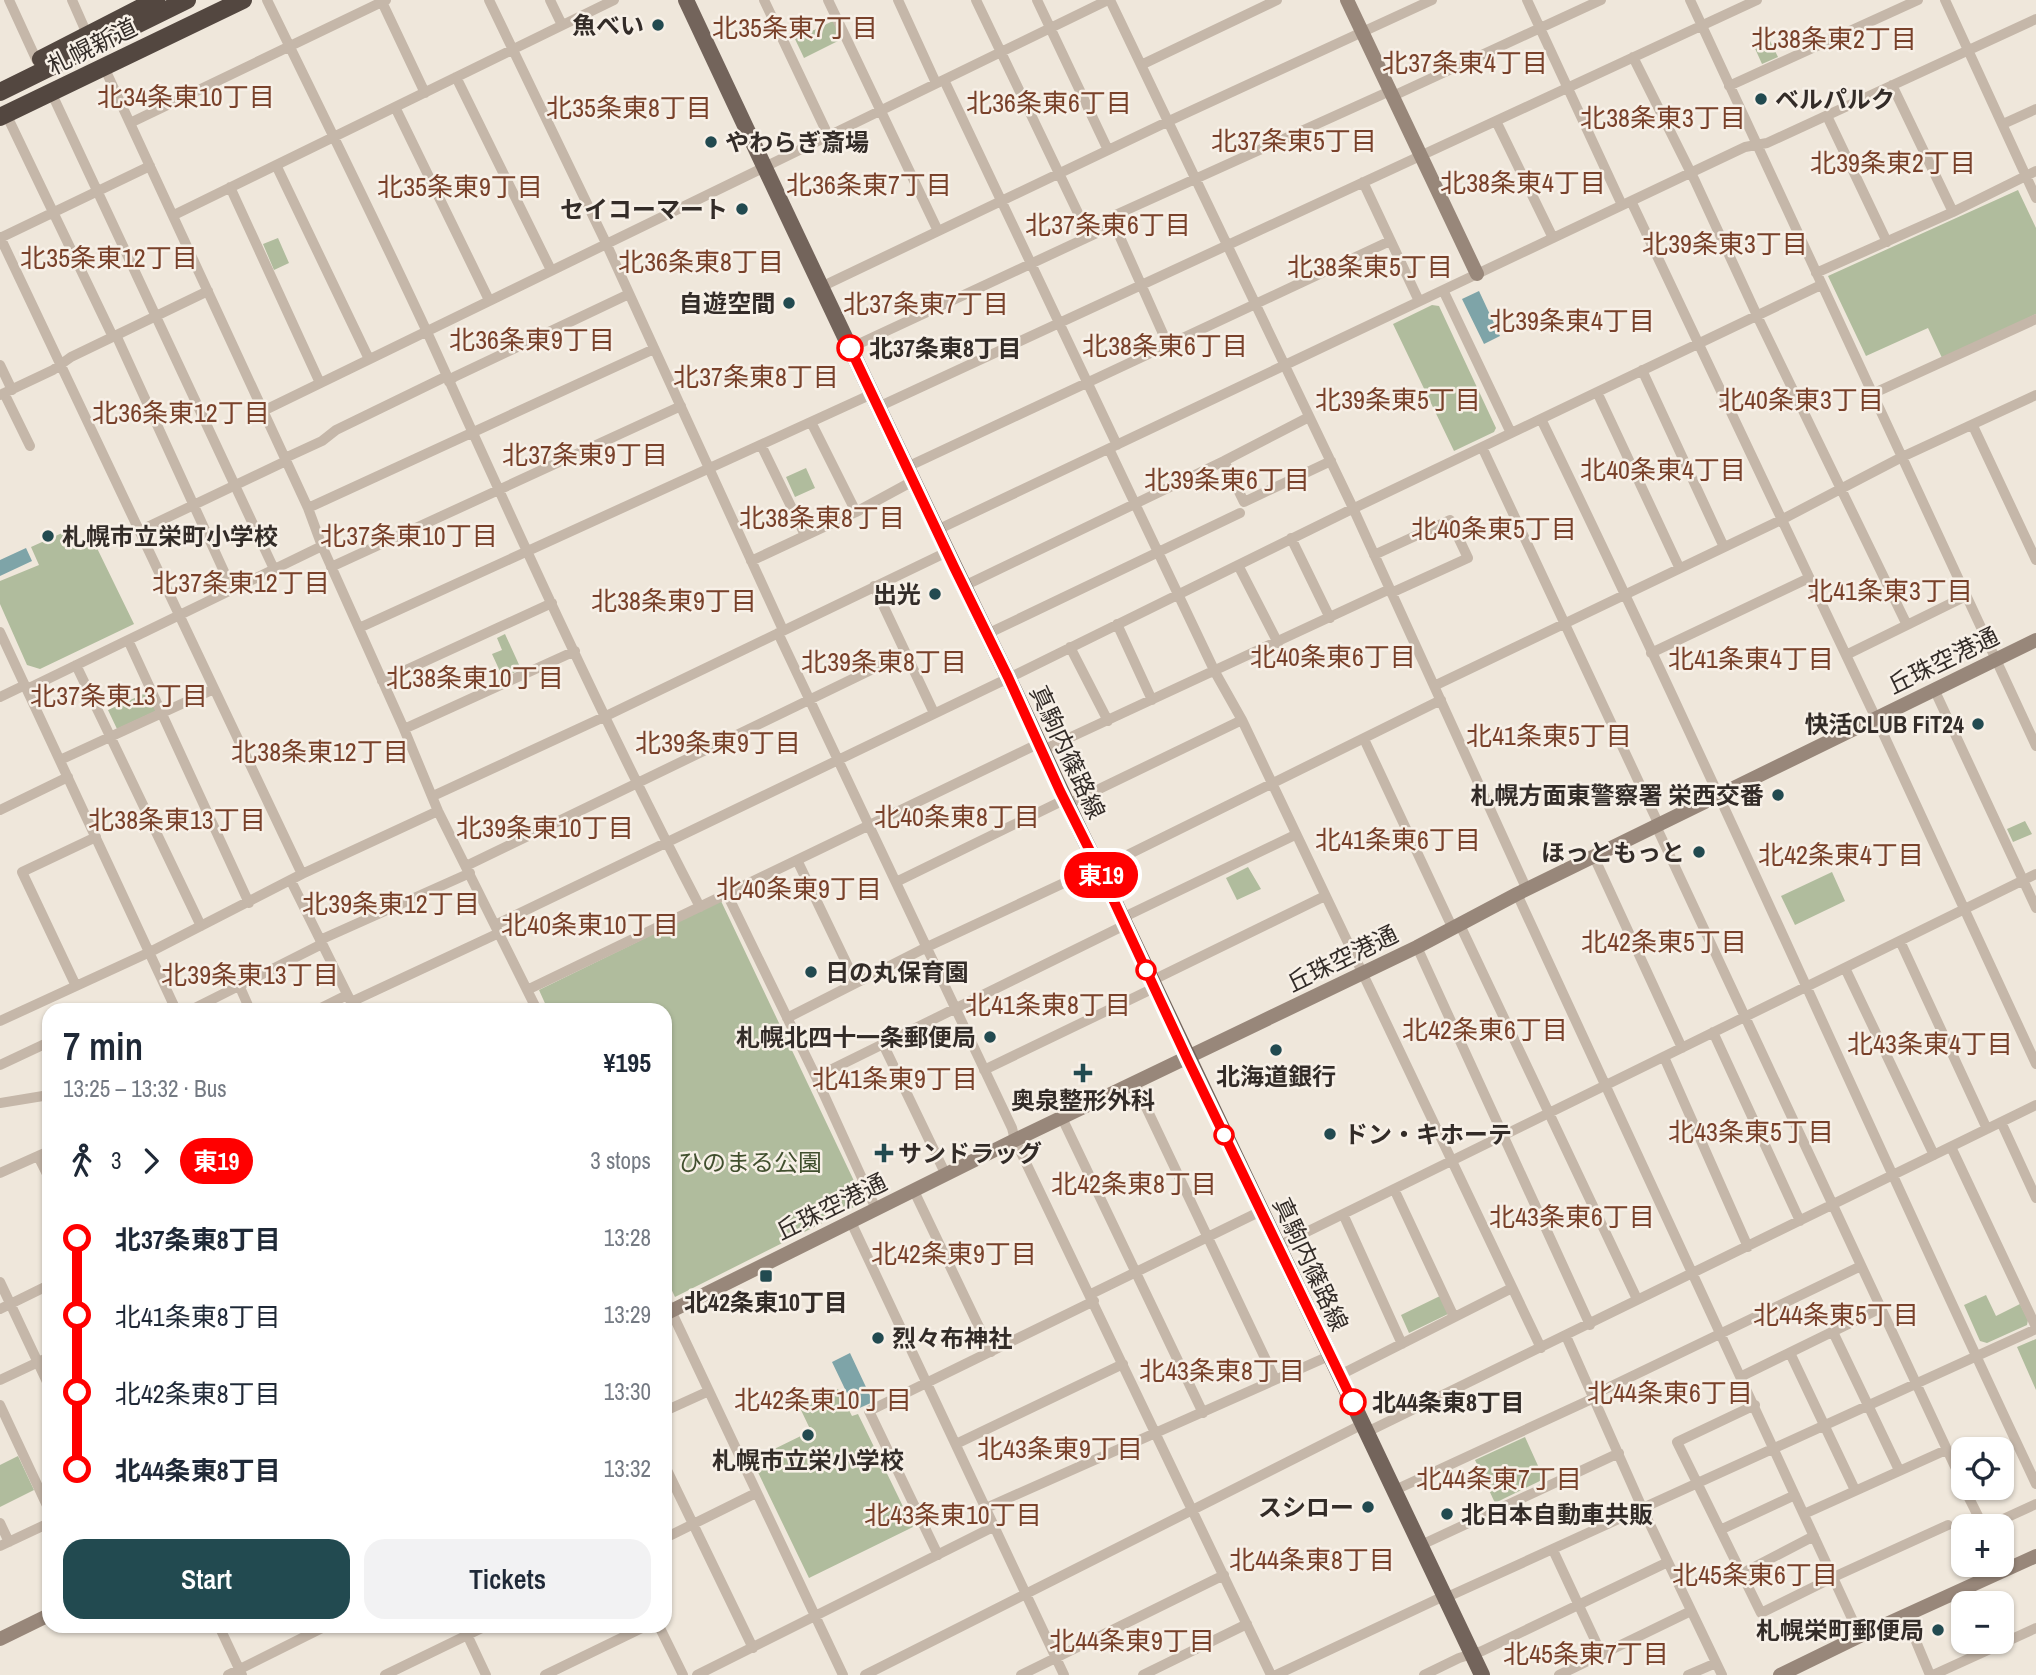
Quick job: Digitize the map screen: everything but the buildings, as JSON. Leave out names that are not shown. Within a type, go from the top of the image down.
[{"type":"highway","name":"札幌新道","points":[[0,79],[156,0]]},
{"type":"highway","points":[[0,92],[187,0]]},
{"type":"highway","points":[[2,113],[219,0]]},
{"type":"highway","name":"札幌新道","points":[[2,113],[51,93],[243,0]]},
{"type":"main road","name":"真駒内篠路線","points":[[685,0],[1482,1675]]},
{"type":"main road","points":[[1347,0],[1477,274]]},
{"type":"main road","name":"丘珠空港通","points":[[672,1306],[1362,974],[1594,856],[2036,640]]},
{"type":"main road","points":[[1780,1675],[2036,1556]]},
{"type":"main road","points":[[0,1639],[42,1618]]},
{"type":"street","points":[[9,0],[37,61]]},
{"type":"street","points":[[72,0],[87,34]]},
{"type":"street","points":[[267,0],[666,842],[700,907]]},
{"type":"street","points":[[489,0],[606,243],[751,561],[810,698],[1016,1140],[1191,1510],[1274,1675],[1642,1506],[1916,1385],[2036,1328],[1951,1147]]},
{"type":"street","points":[[550,0],[562,26]]},
{"type":"street","points":[[764,0],[828,135]]},
{"type":"street","points":[[828,0],[938,232]]},
{"type":"street","points":[[898,0],[1088,382],[1135,503],[1177,594],[1242,720],[1541,1349]]},
{"type":"street","points":[[976,0],[1089,236]]},
{"type":"street","points":[[1037,0],[1108,150]]},
{"type":"street","points":[[263,411],[1109,0],[1353,508],[1441,700],[1606,1085],[1860,1636]]},
{"type":"street","points":[[1141,65],[1277,0]]},
{"type":"street","points":[[821,287],[1168,121],[1432,0]]},
{"type":"street","points":[[1527,0],[1698,343],[2036,1064]]},
{"type":"street","points":[[1168,345],[1111,218],[1601,0]]},
{"type":"street","points":[[1690,0],[1995,660],[2031,724],[2036,746]]},
{"type":"street","points":[[359,628],[811,422],[875,401],[1058,323],[1757,0]]},
{"type":"street","points":[[1729,86],[1918,0]]},
{"type":"street","points":[[1945,0],[2036,198]]},
{"type":"street","points":[[130,123],[384,1],[425,93]]},
{"type":"street","points":[[174,215],[607,2]]},
{"type":"street","points":[[937,530],[1745,147],[1767,143],[2036,19]]},
{"type":"street","points":[[1633,57],[1907,625]]},
{"type":"street","points":[[104,67],[308,508],[322,546],[438,811],[532,1003]]},
{"type":"street","points":[[456,77],[551,270]]},
{"type":"street","points":[[1892,85],[1953,212]]},
{"type":"street","points":[[51,93],[274,569]]},
{"type":"street","points":[[395,107],[489,300]]},
{"type":"street","points":[[2003,124],[2036,109]]},
{"type":"street","points":[[2,113],[114,336],[232,589]]},
{"type":"street","points":[[1826,116],[1887,242]]},
{"type":"street","points":[[1496,121],[1553,238]]},
{"type":"street","points":[[276,165],[369,359]]},
{"type":"street","points":[[150,166],[0,237],[302,874]]},
{"type":"street","points":[[1816,273],[1953,212],[2036,171]]},
{"type":"street","points":[[1363,182],[1419,302]]},
{"type":"street","points":[[230,187],[320,383]]},
{"type":"street","points":[[850,348],[1114,225]]},
{"type":"street","points":[[751,561],[856,512],[910,474],[1088,382],[1390,240]]},
{"type":"street","points":[[291,881],[351,1002],[666,842],[1353,508],[1821,285]]},
{"type":"street","points":[[1443,290],[1511,433]]},
{"type":"street","points":[[5,393],[71,357],[208,291]]},
{"type":"street","points":[[139,531],[285,460],[322,441],[336,430],[629,294]]},
{"type":"street","points":[[1872,394],[2036,318]]},
{"type":"street","points":[[308,508],[654,349]]},
{"type":"street","points":[[0,365],[5,393],[30,446]]},
{"type":"street","points":[[1642,370],[1723,545]]},
{"type":"street","points":[[1597,392],[1679,567]]},
{"type":"street","points":[[1434,686],[1723,545],[1781,520],[1902,457],[2036,395]]},
{"type":"street","points":[[331,566],[681,406]]},
{"type":"street","points":[[964,586],[1224,461],[1309,417]]},
{"type":"street","points":[[1541,419],[2036,1485]]},
{"type":"street","points":[[811,422],[856,512]]},
{"type":"street","points":[[1973,426],[2036,560]]},
{"type":"street","points":[[761,445],[806,536]]},
{"type":"street","points":[[1482,447],[1951,1460]]},
{"type":"street","points":[[1224,461],[1244,502],[1331,461]]},
{"type":"street","points":[[987,634],[1240,513]]},
{"type":"street","points":[[527,990],[869,825],[1041,747],[1108,721],[1330,618],[1468,558],[1450,520],[1374,555]]},
{"type":"street","points":[[1291,538],[1330,618]]},
{"type":"street","points":[[0,697],[128,640],[322,546]]},
{"type":"street","points":[[433,796],[947,552]]},
{"type":"street","points":[[1238,565],[1278,643]]},
{"type":"street","points":[[1651,653],[1808,578]]},
{"type":"street","points":[[874,586],[934,713]]},
{"type":"street","points":[[1846,655],[1966,596]]},
{"type":"street","points":[[382,681],[552,603]]},
{"type":"street","points":[[1116,624],[1152,700]]},
{"type":"street","points":[[0,632],[173,1003]]},
{"type":"street","points":[[128,640],[249,903]]},
{"type":"street","points":[[1070,647],[1108,721]]},
{"type":"street","points":[[404,729],[575,651]]},
{"type":"street","points":[[204,1003],[639,782],[906,653]]},
{"type":"street","points":[[76,664],[201,926]]},
{"type":"street","points":[[60,761],[214,689]]},
{"type":"street","points":[[1934,689],[2036,908]]},
{"type":"street","points":[[787,1018],[927,947],[1098,868],[1441,700]]},
{"type":"street","points":[[896,882],[1242,720]]},
{"type":"street","points":[[1364,739],[1549,1113],[1637,1299]]},
{"type":"street","points":[[0,810],[68,777]]},
{"type":"street","points":[[51,1003],[76,986],[249,903],[302,874],[438,811]]},
{"type":"street","points":[[816,1077],[1295,835]]},
{"type":"street","points":[[76,986],[22,872],[96,837]]},
{"type":"street","points":[[1594,856],[1682,1048]]},
{"type":"street","points":[[797,860],[856,983]]},
{"type":"street","points":[[1278,1246],[2036,874]]},
{"type":"street","points":[[727,894],[816,1077],[876,1209]]},
{"type":"street","points":[[984,1070],[1325,896]]},
{"type":"street","points":[[1900,941],[1987,1129]]},
{"type":"street","points":[[1417,947],[1590,1325]]},
{"type":"street","points":[[1845,968],[1934,1155]]},
{"type":"street","points":[[239,985],[247,1003]]},
{"type":"street","points":[[0,1021],[42,1008]]},
{"type":"street","points":[[1713,1032],[1800,1221]]},
{"type":"street","points":[[883,1044],[946,1175]]},
{"type":"street","points":[[0,1065],[42,1045]]},
{"type":"street","points":[[1664,1057],[1748,1247]]},
{"type":"street","points":[[1135,1084],[1275,1379]]},
{"type":"street","points":[[0,1103],[42,1096]]},
{"type":"street","points":[[865,1675],[1191,1510],[1541,1349],[1637,1299],[2036,1105]]},
{"type":"street","points":[[1062,1118],[1203,1413]]},
{"type":"street","points":[[2001,1122],[2036,1198]]},
{"type":"street","points":[[0,1174],[42,1154]]},
{"type":"street","points":[[38,1156],[42,1164]]},
{"type":"street","points":[[1394,1189],[1454,1317]]},
{"type":"street","points":[[914,1191],[991,1352]]},
{"type":"street","points":[[938,1555],[869,1411],[991,1352],[1136,1272],[1261,1211]]},
{"type":"street","points":[[1343,1214],[1402,1343]]},
{"type":"street","points":[[850,1222],[928,1382],[1064,1675]]},
{"type":"street","points":[[1395,1490],[1861,1266]]},
{"type":"street","points":[[0,1282],[42,1371]]},
{"type":"street","points":[[0,1309],[42,1288]]},
{"type":"street","points":[[1340,1375],[1512,1288]]},
{"type":"street","points":[[1742,1376],[1881,1308]]},
{"type":"street","points":[[672,1318],[843,1675]]},
{"type":"street","points":[[1833,1332],[1899,1470]]},
{"type":"street","points":[[1566,1336],[1722,1675]]},
{"type":"street","points":[[1790,1353],[1855,1490]]},
{"type":"street","points":[[986,1508],[1329,1356]]},
{"type":"street","points":[[0,1380],[42,1360]]},
{"type":"street","points":[[956,1444],[1124,1364]]},
{"type":"street","points":[[672,1408],[709,1391]]},
{"type":"street","points":[[0,1405],[42,1495]]},
{"type":"street","points":[[1755,1405],[1677,1442],[1761,1613],[1948,1525]]},
{"type":"street","points":[[1804,1514],[1946,1450]]},
{"type":"street","points":[[1419,1546],[1619,1453]]},
{"type":"street","points":[[672,1480],[753,1648]]},
{"type":"street","points":[[672,1534],[756,1493]]},
{"type":"street","points":[[1720,1530],[1796,1495]]},
{"type":"street","points":[[2013,1514],[2036,1504]]},
{"type":"street","points":[[0,1523],[5,1544],[42,1526]]},
{"type":"street","points":[[697,1675],[995,1526]]},
{"type":"street","points":[[1741,1574],[1814,1536]]},
{"type":"street","points":[[1553,1549],[1602,1655]]},
{"type":"street","points":[[1424,1675],[1459,1658],[1472,1656],[1668,1562]]},
{"type":"street","points":[[1021,1675],[1224,1576]]},
{"type":"street","points":[[1559,1675],[1691,1611]]},
{"type":"street","points":[[1905,1615],[1932,1675],[2036,1628]]},
{"type":"street","points":[[1143,1675],[1247,1624]]},
{"type":"street","points":[[222,1633],[241,1672]]},
{"type":"street","points":[[228,1675],[241,1672],[313,1633]]},
{"type":"street","points":[[385,1675],[460,1633]]},
{"type":"street","points":[[466,1633],[486,1675]]},
{"type":"street","points":[[545,1675],[632,1633]]},
{"type":"street","points":[[662,1633],[683,1675]]},
{"type":"street","points":[[1688,1675],[1716,1662]]},
{"type":"green space","points":[[833,21],[842,39],[804,58],[795,39]]},
{"type":"green space","points":[[1768,37],[1778,57],[1762,64],[1753,44]]},
{"type":"green space","points":[[2018,190],[2036,228],[2036,314],[1943,360],[1928,328],[1866,356],[1828,276]]},
{"type":"green space","points":[[278,238],[289,263],[274,270],[263,244]]},
{"type":"green space","points":[[1432,305],[1439,306],[1496,428],[1494,432],[1454,451],[1393,324]]},
{"type":"green space","points":[[806,468],[815,488],[795,497],[786,477]]},
{"type":"green space","points":[[71,529],[80,550],[95,544],[134,624],[40,669],[27,665],[0,604],[0,581],[39,565],[31,547]]},
{"type":"green space","points":[[505,634],[521,669],[503,678],[492,654],[502,650],[497,638]]},
{"type":"green space","points":[[148,692],[156,711],[117,729],[108,710]]},
{"type":"green space","points":[[2025,821],[2032,834],[2013,842],[2007,829]]},
{"type":"green space","points":[[1248,867],[1261,889],[1237,900],[1226,878]]},
{"type":"green space","points":[[1832,872],[1845,901],[1795,925],[1781,896]]},
{"type":"green space","name":"ひのまる公園","points":[[721,901],[864,1202],[675,1297],[672,1291],[672,1003],[545,1003],[539,990]]},
{"type":"green space","points":[[1986,1295],[1996,1316],[2020,1304],[2028,1320],[2027,1325],[1987,1343],[1980,1341],[1964,1305]]},
{"type":"green space","points":[[1440,1296],[1448,1314],[1409,1333],[1401,1315]]},
{"type":"green space","points":[[2036,1339],[2036,1390],[2017,1347]]},
{"type":"green space","points":[[838,1389],[852,1416],[858,1414],[913,1527],[809,1578],[752,1460],[811,1431],[800,1408]]},
{"type":"green space","points":[[1525,1437],[1544,1479],[1495,1503],[1475,1460]]},
{"type":"green space","points":[[18,1456],[34,1490],[0,1507],[0,1465]]},
{"type":"water","points":[[1479,291],[1500,336],[1484,344],[1462,299]]},
{"type":"water","points":[[26,548],[32,561],[0,576],[0,560]]},
{"type":"water","points":[[850,1353],[873,1402],[855,1410],[832,1362]]},
{"type":"bus line","name":"東19","points":[[850,348],[1353,1402]]},
{"type":"place","name":"魚べい","points":[[658,25]]},
{"type":"place","name":"ベルパルク","points":[[1761,99]]},
{"type":"place","name":"やわらぎ斎場","points":[[711,142]]},
{"type":"place","name":"セイコーマート","points":[[742,209]]},
{"type":"place","name":"自遊空間","points":[[789,303]]},
{"type":"place","name":"北37条東8丁目","points":[[850,348]]},
{"type":"place","name":"札幌市立栄町小学校","points":[[48,536]]},
{"type":"place","name":"出光","points":[[935,594]]},
{"type":"place","name":"快活CLUB FiT24","points":[[1978,724]]},
{"type":"place","name":"札幌方面東警察署 栄西交番","points":[[1778,795]]},
{"type":"place","name":"ほっともっと","points":[[1699,852]]},
{"type":"place","name":"日の丸保育園","points":[[811,972]]},
{"type":"place","name":"札幌北四十一条郵便局","points":[[990,1037]]},
{"type":"place","name":"北海道銀行","points":[[1276,1050]]},
{"type":"place","name":"奥泉整形外科","points":[[1083,1073]]},
{"type":"place","name":"ドン・キホーテ","points":[[1330,1134]]},
{"type":"place","name":"サンドラッグ","points":[[884,1153]]},
{"type":"place","name":"北42条東10丁目","points":[[766,1276]]},
{"type":"place","name":"烈々布神社","points":[[878,1338]]},
{"type":"place","name":"北44条東8丁目","points":[[1353,1402]]},
{"type":"place","name":"札幌市立栄小学校","points":[[808,1435]]},
{"type":"place","name":"スシロー","points":[[1368,1507]]},
{"type":"place","name":"北日本自動車共販","points":[[1447,1514]]},
{"type":"place","name":"札幌栄町郵便局","points":[[1938,1630]]},
{"type":"district","name":"北35条東7丁目","points":[[795,27]]},
{"type":"district","name":"北38条東2丁目","points":[[1834,38]]},
{"type":"district","name":"北37条東4丁目","points":[[1465,62]]},
{"type":"district","name":"北34条東10丁目","points":[[186,96]]},
{"type":"district","name":"北36条東6丁目","points":[[1049,102]]},
{"type":"district","name":"北35条東8丁目","points":[[629,107]]},
{"type":"district","name":"北38条東3丁目","points":[[1663,117]]},
{"type":"district","name":"北37条東5丁目","points":[[1294,140]]},
{"type":"district","name":"北39条東2丁目","points":[[1893,162]]},
{"type":"district","name":"北38条東4丁目","points":[[1523,182]]},
{"type":"district","name":"北36条東7丁目","points":[[869,184]]},
{"type":"district","name":"北35条東9丁目","points":[[460,186]]},
{"type":"district","name":"北37条東6丁目","points":[[1108,224]]},
{"type":"district","name":"北39条東3丁目","points":[[1725,243]]},
{"type":"district","name":"北35条東12丁目","points":[[109,257]]},
{"type":"district","name":"北36条東8丁目","points":[[701,261]]},
{"type":"district","name":"北38条東5丁目","points":[[1370,266]]},
{"type":"district","name":"北37条東7丁目","points":[[926,303]]},
{"type":"district","name":"北39条東4丁目","points":[[1572,320]]},
{"type":"district","name":"北36条東9丁目","points":[[532,339]]},
{"type":"district","name":"北38条東6丁目","points":[[1165,345]]},
{"type":"district","name":"北37条東8丁目","points":[[756,376]]},
{"type":"district","name":"北39条東5丁目","points":[[1398,399]]},
{"type":"district","name":"北40条東3丁目","points":[[1801,399]]},
{"type":"district","name":"北36条東12丁目","points":[[181,412]]},
{"type":"district","name":"北37条東9丁目","points":[[585,454]]},
{"type":"district","name":"北40条東4丁目","points":[[1663,469]]},
{"type":"district","name":"北39条東6丁目","points":[[1227,479]]},
{"type":"district","name":"北38条東8丁目","points":[[822,517]]},
{"type":"district","name":"北40条東5丁目","points":[[1494,528]]},
{"type":"district","name":"北37条東10丁目","points":[[409,535]]},
{"type":"district","name":"北37条東12丁目","points":[[241,582]]},
{"type":"district","name":"北41条東3丁目","points":[[1890,590]]},
{"type":"district","name":"北38条東9丁目","points":[[674,600]]},
{"type":"district","name":"北40条東6丁目","points":[[1333,656]]},
{"type":"district","name":"北41条東4丁目","points":[[1751,658]]},
{"type":"district","name":"北39条東8丁目","points":[[884,661]]},
{"type":"district","name":"北38条東10丁目","points":[[475,677]]},
{"type":"district","name":"北37条東13丁目","points":[[119,695]]},
{"type":"district","name":"北41条東5丁目","points":[[1549,735]]},
{"type":"district","name":"北39条東9丁目","points":[[718,742]]},
{"type":"district","name":"北38条東12丁目","points":[[320,751]]},
{"type":"district","name":"北40条東8丁目","points":[[957,816]]},
{"type":"district","name":"北38条東13丁目","points":[[177,819]]},
{"type":"district","name":"北39条東10丁目","points":[[545,827]]},
{"type":"district","name":"北41条東6丁目","points":[[1398,839]]},
{"type":"district","name":"北42条東4丁目","points":[[1841,854]]},
{"type":"district","name":"北40条東9丁目","points":[[799,888]]},
{"type":"district","name":"北39条東12丁目","points":[[391,903]]},
{"type":"district","name":"北40条東10丁目","points":[[590,924]]},
{"type":"district","name":"北42条東5丁目","points":[[1664,941]]},
{"type":"district","name":"北39条東13丁目","points":[[250,974]]},
{"type":"district","name":"北41条東8丁目","points":[[1048,1004]]},
{"type":"district","name":"北42条東6丁目","points":[[1485,1029]]},
{"type":"district","name":"北43条東4丁目","points":[[1930,1043]]},
{"type":"district","name":"北41条東9丁目","points":[[895,1078]]},
{"type":"district","name":"北43条東5丁目","points":[[1751,1131]]},
{"type":"district","name":"北42条東8丁目","points":[[1134,1183]]},
{"type":"district","name":"北43条東6丁目","points":[[1572,1216]]},
{"type":"district","name":"北42条東9丁目","points":[[954,1253]]},
{"type":"district","name":"北44条東5丁目","points":[[1836,1314]]},
{"type":"district","name":"北43条東8丁目","points":[[1222,1370]]},
{"type":"district","name":"北44条東6丁目","points":[[1670,1392]]},
{"type":"district","name":"北42条東10丁目","points":[[823,1399]]},
{"type":"district","name":"北43条東9丁目","points":[[1060,1448]]},
{"type":"district","name":"北44条東7丁目","points":[[1499,1478]]},
{"type":"district","name":"北43条東10丁目","points":[[953,1514]]},
{"type":"district","name":"北44条東8丁目","points":[[1312,1559]]},
{"type":"district","name":"北45条東6丁目","points":[[1755,1574]]},
{"type":"district","name":"北44条東9丁目","points":[[1132,1640]]},
{"type":"district","name":"北45条東7丁目","points":[[1586,1653]]}]
